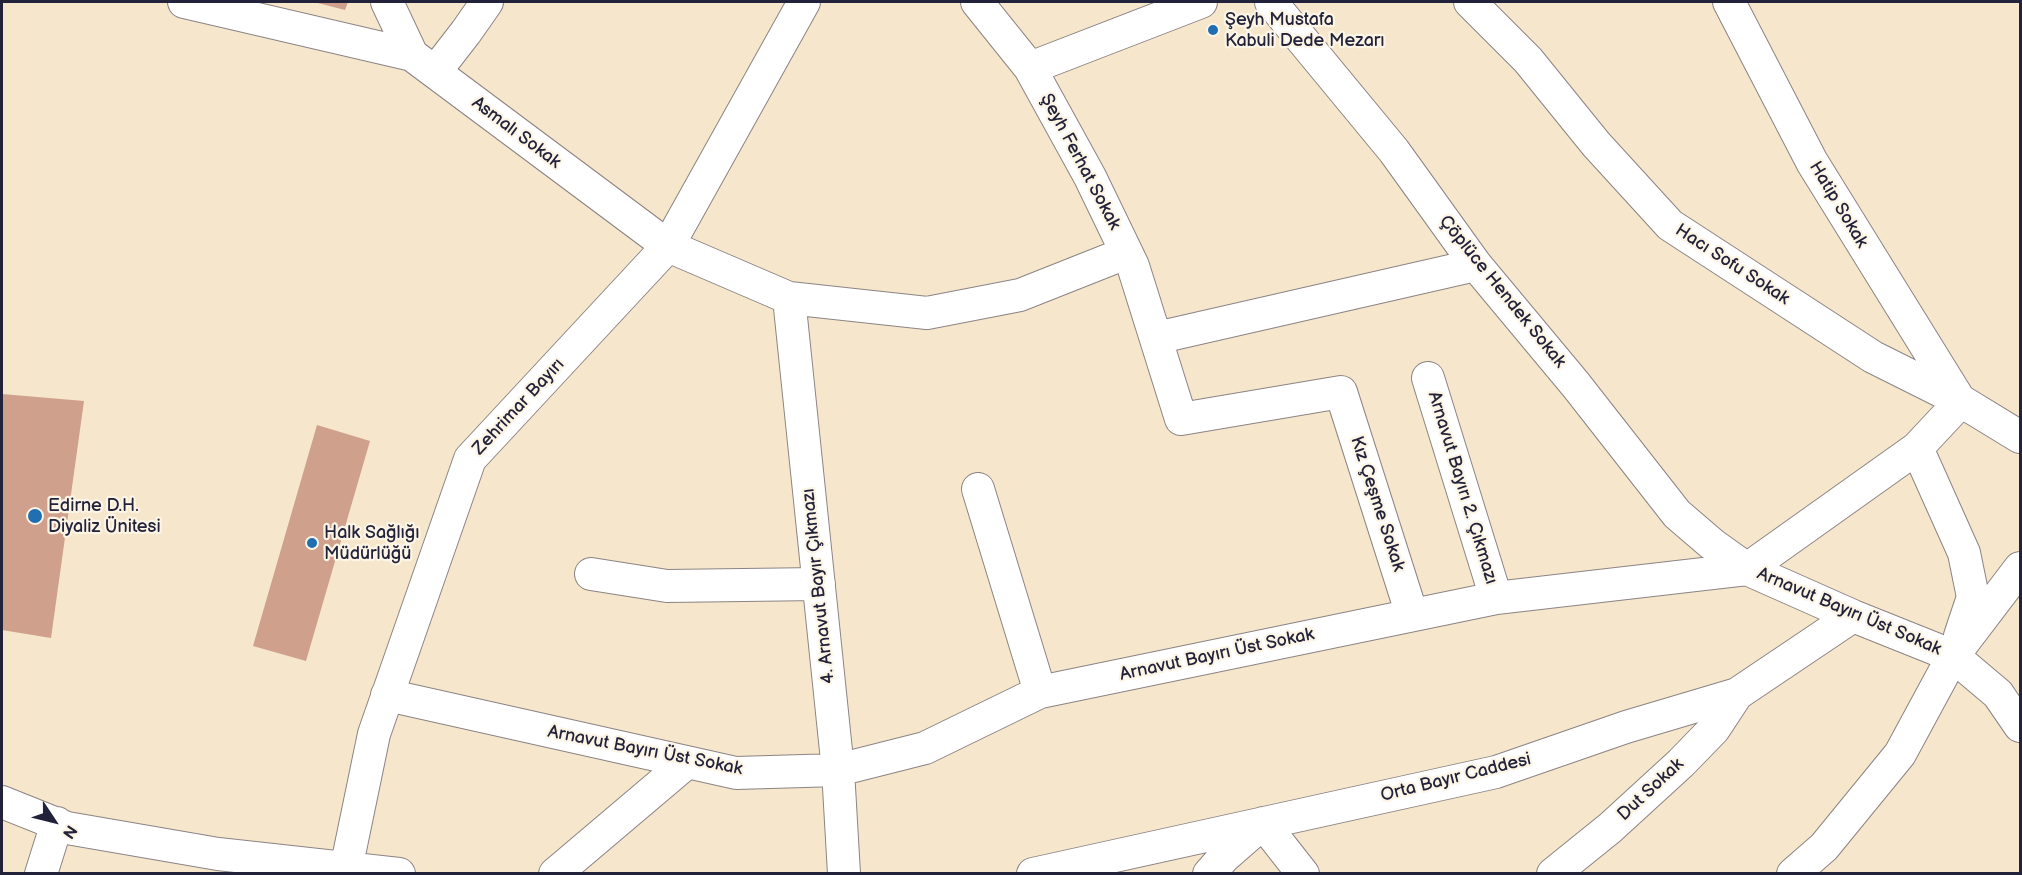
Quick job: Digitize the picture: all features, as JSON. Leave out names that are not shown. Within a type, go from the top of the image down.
[{"type":"street","points":[[184,2],[423,64],[488,2]]},
{"type":"street","name":"Asmalı Sokak","points":[[387,2],[423,64],[668,246],[789,298],[927,313],[1020,295],[1126,253]]},
{"type":"street","name":"Zehrimar Bayırı","points":[[345,871],[374,734],[470,459],[668,246],[804,2]]},
{"type":"street","name":"Şeyh Ferhat Sokak","points":[[976,2],[1030,68],[1090,177],[1126,253],[1181,419],[1341,392]]},
{"type":"street","points":[[1030,68],[1201,2]]},
{"type":"street","name":"Çöplüce Hendek Sokak","points":[[1271,2],[1394,151],[1476,265],[1576,385],[1677,514],[1712,544],[1747,569]]},
{"type":"street","name":"Hacı Sofu Sokak","points":[[1470,2],[1528,60],[1596,144],[1670,225],[1873,357],[1961,401],[2020,437]]},
{"type":"street","name":"Hatip Sokak","points":[[1729,2],[1812,162],[1961,401]]},
{"type":"street","points":[[1156,338],[1476,265]]},
{"type":"street","name":"4. Arnavut Bayır Çıkmazı","points":[[789,298],[838,770],[844,873]]},
{"type":"street","name":"Arnavut Bayırı 2. Çıkmazı","points":[[1428,378],[1496,597]]},
{"type":"street","name":"Kız Çeşme Sokak","points":[[1341,392],[1412,615]]},
{"type":"street","points":[[1747,569],[1917,448],[1961,401]]},
{"type":"street","points":[[1917,448],[1964,553],[1973,597],[1953,656]]},
{"type":"street","points":[[978,489],[1040,692]]},
{"type":"street","points":[[1793,873],[1824,847],[1900,754],[1953,656],[2020,568]]},
{"type":"street","name":"Arnavut Bayırı Üst Sokak","points":[[387,695],[736,773],[838,770],[925,748],[1040,692],[1496,597],[1747,569],[1853,616],[1953,656],[1998,694],[2020,726]]},
{"type":"street","points":[[591,574],[667,586],[819,584]]},
{"type":"street","name":"Orta Bayır Caddesi","points":[[1033,873],[1496,772],[1626,727],[1737,694],[1853,616]]},
{"type":"street","name":"Dut Sokak","points":[[1553,873],[1610,828],[1681,763],[1714,729],[1737,694]]},
{"type":"street","points":[[555,873],[686,763]]},
{"type":"street","points":[[2,801],[67,828],[218,854],[345,871],[399,873]]},
{"type":"street","points":[[41,873],[57,823]]},
{"type":"street","points":[[1209,873],[1263,823],[1303,873]]},
{"type":"building","points":[[314,2],[348,2],[345,10]]},
{"type":"building","name":"Edirne D.H. Diyaliz Ünitesi","points":[[2,394],[84,401],[51,638],[2,630]]},
{"type":"building","name":"Halk Sağlığı Müdürlüğü","points":[[317,425],[370,441],[306,661],[253,646]]},
{"type":"place","name":"Şeyh Mustafa Kabuli Dede Mezarı","points":[[1213,30]]},
{"type":"place","name":"Edirne D.H. Diyaliz Ünitesi","points":[[35,516]]},
{"type":"place","name":"Halk Sağlığı Müdürlüğü","points":[[312,543]]}]
